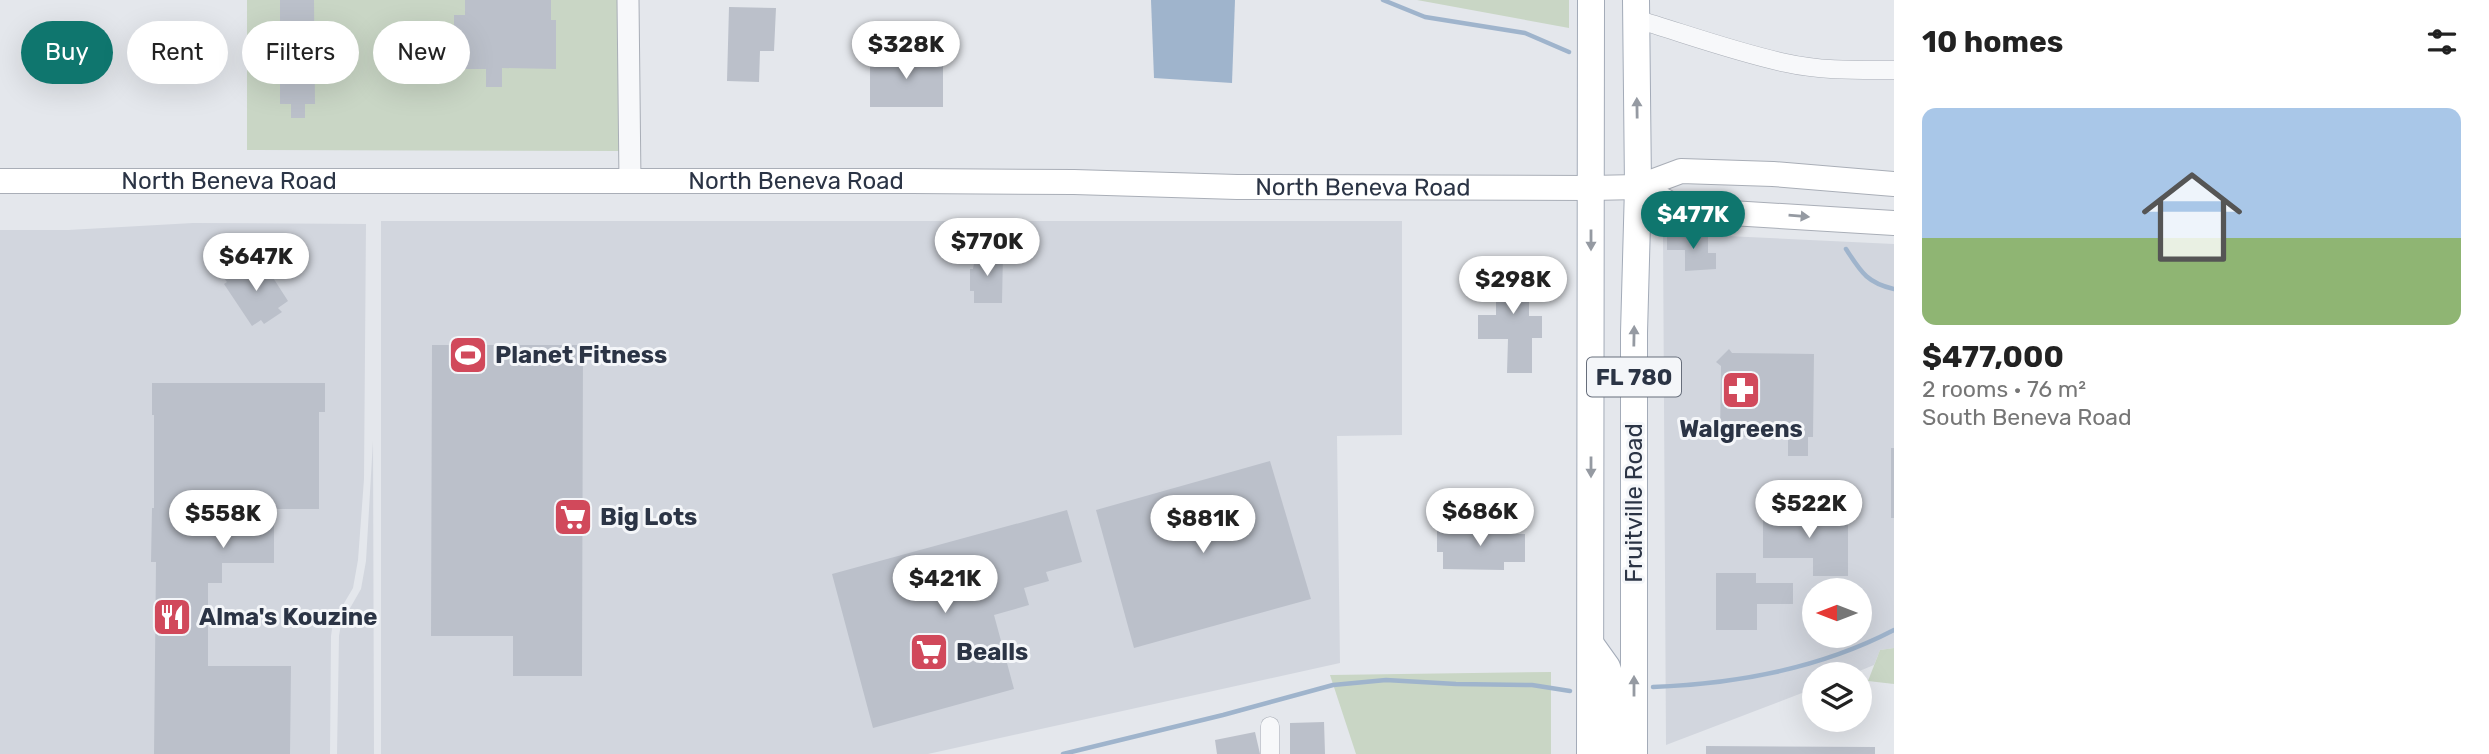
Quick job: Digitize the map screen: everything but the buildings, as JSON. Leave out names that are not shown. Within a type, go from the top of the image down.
[{"type":"main road","name":"Fruitville Road","points":[[1590,754],[1591,0]]},
{"type":"main road","name":"Fruitville Road","points":[[1634,754],[1634,333],[1638,187],[1636,9]]},
{"type":"main road","points":[[1638,187],[1681,171],[1773,174],[1894,184]]},
{"type":"main road","name":"North Beneva Road","points":[[0,181],[1034,182],[1237,187],[1638,187]]},
{"type":"main road","points":[[1638,187],[1682,210],[1894,223]]},
{"type":"main road","points":[[1591,644],[1607,667],[1611,679],[1612,754]]},
{"type":"street","points":[[628,0],[630,182]]},
{"type":"street","points":[[1636,9],[1732,50],[1788,64],[1819,68],[1894,70]]},
{"type":"street","points":[[1270,726],[1270,754]]},
{"type":"shaded area","points":[[381,221],[1402,221],[1402,435],[1337,436],[1340,663],[928,754],[381,754]]},
{"type":"shaded area","points":[[193,223],[366,224],[364,479],[358,560],[353,588],[333,622],[331,636],[330,754],[0,754],[0,230],[68,230]]},
{"type":"shaded area","points":[[1663,233],[1894,244],[1894,648],[1880,650],[1872,666],[1872,662],[1802,662],[1802,693],[1666,745]]},
{"type":"shaded area","points":[[373,441],[374,754],[337,754],[339,636],[341,624],[361,589],[366,561]]},
{"type":"green space","points":[[247,0],[619,0],[621,151],[247,150],[247,84],[359,84],[359,21],[247,21]]},
{"type":"green space","points":[[1417,0],[1569,0],[1569,28]]},
{"type":"green space","points":[[1894,648],[1894,684],[1872,681],[1872,671],[1880,650]]},
{"type":"green space","points":[[1551,672],[1551,754],[1356,754],[1330,675]]},
{"type":"water","points":[[1151,0],[1235,0],[1232,83],[1154,78]]},
{"type":"waterway","points":[[1383,0],[1425,17],[1525,33],[1569,52]]},
{"type":"waterway","points":[[1846,249],[1871,280],[1894,289]]},
{"type":"waterway","points":[[1653,687],[1715,682],[1777,672],[1837,655],[1894,630]]},
{"type":"waterway","points":[[1063,754],[1333,685],[1386,680],[1532,685],[1570,691]]},
{"type":"place","name":"Planet Fitness","points":[[468,355]]},
{"type":"place","name":"Walgreens","points":[[1741,390]]},
{"type":"place","name":"Big Lots","points":[[573,517]]},
{"type":"place","name":"Alma's Kouzine","points":[[172,617]]},
{"type":"place","name":"Bealls","points":[[929,652]]}]
